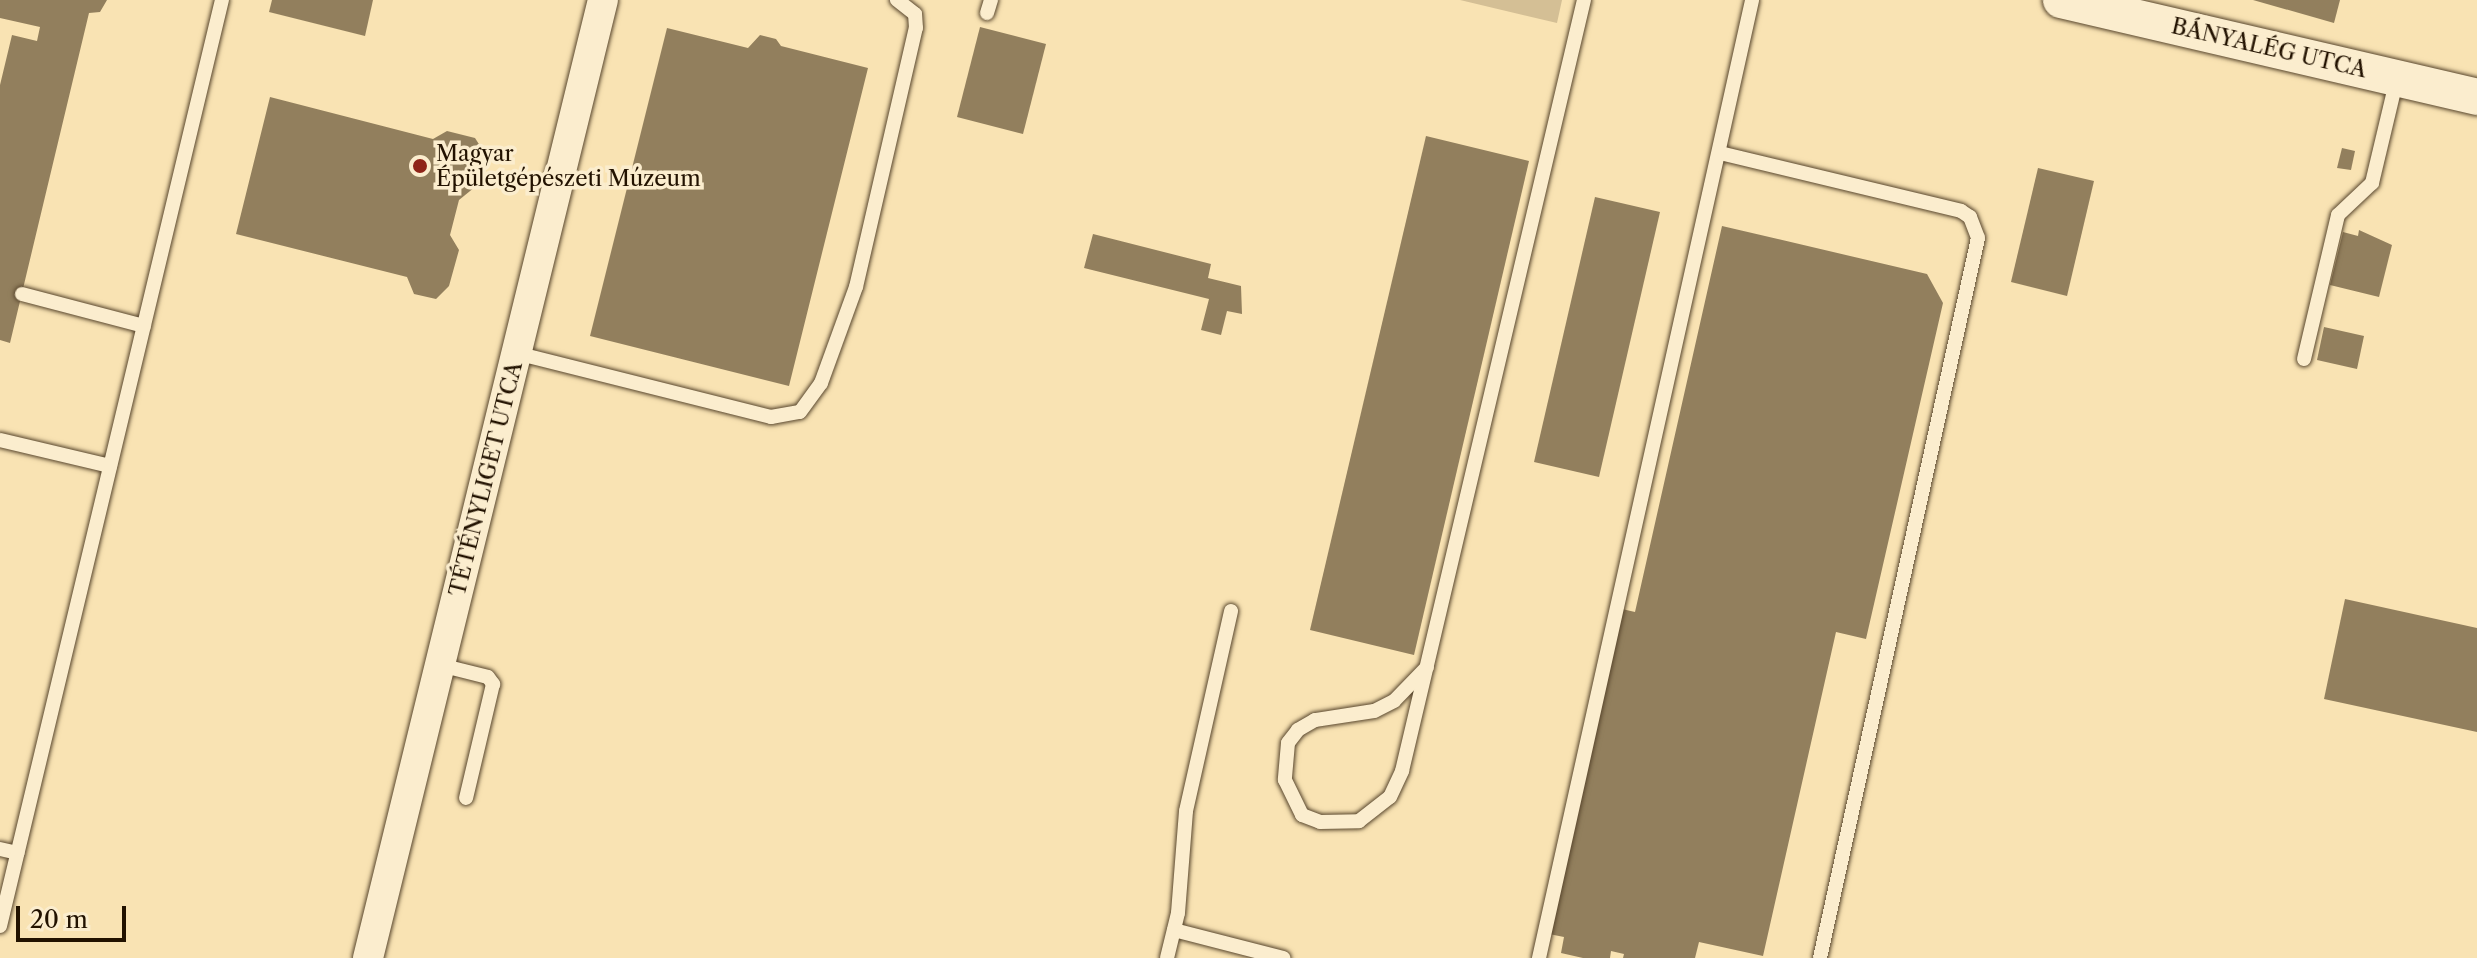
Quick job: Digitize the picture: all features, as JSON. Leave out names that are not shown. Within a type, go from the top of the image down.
[{"type":"street","name":"TÉTÉNYLIGET UTCA","points":[[368,958],[603,0]]},
{"type":"street","name":"BÁNYALÉG UTCA","points":[[2061,0],[2477,97]]},
{"type":"lane","points":[[0,926],[222,0]]},
{"type":"lane","points":[[516,353],[771,417],[800,412],[812,401],[837,348],[862,260],[916,28],[915,14],[897,0]]},
{"type":"lane","points":[[1427,667],[1394,701],[1374,711],[1315,720],[1298,730],[1288,743],[1285,780],[1302,815],[1320,822],[1359,821],[1390,797],[1402,771],[1427,667],[1584,0]]},
{"type":"lane","points":[[1539,958],[1752,0]]},
{"type":"lane","points":[[2304,359],[2338,215],[2372,183],[2397,78]]},
{"type":"lane","points":[[1720,153],[1961,211],[1970,217],[1978,238],[1820,958]]},
{"type":"lane","points":[[22,294],[144,326]]},
{"type":"lane","points":[[0,440],[110,466]]},
{"type":"lane","points":[[1167,958],[1174,930],[1186,811],[1231,611]]},
{"type":"lane","points":[[440,665],[488,677],[493,684],[466,798]]},
{"type":"lane","points":[[0,849],[18,853]]},
{"type":"lane","points":[[1174,930],[1283,958]]},
{"type":"shaded area","points":[[1460,0],[1562,0],[1557,23]]},
{"type":"building","points":[[0,0],[107,0],[100,12],[89,13],[10,343],[0,340],[0,85],[12,35],[37,41],[40,27],[0,18]]},
{"type":"building","points":[[272,0],[373,0],[365,36],[269,12]]},
{"type":"building","points":[[2253,0],[2340,0],[2334,23]]},
{"type":"building","points":[[980,27],[1046,44],[1023,134],[957,117]]},
{"type":"building","points":[[667,28],[748,48],[760,35],[776,39],[781,46],[868,68],[789,386],[590,336]]},
{"type":"building","points":[[270,97],[433,139],[447,131],[475,138],[484,152],[475,187],[459,200],[450,235],[459,250],[449,286],[436,299],[414,294],[407,277],[236,234]]},
{"type":"building","points":[[1426,136],[1529,161],[1414,655],[1310,630]]},
{"type":"building","points":[[2342,148],[2355,151],[2351,170],[2337,168]]},
{"type":"building","points":[[2038,168],[2094,181],[2067,296],[2011,282]]},
{"type":"building","points":[[1595,197],[1660,212],[1599,477],[1534,462]]},
{"type":"building","points":[[1722,226],[1927,274],[1943,303],[1866,639],[1836,632],[1763,956],[1699,942],[1695,958],[1623,958],[1624,954],[1611,951],[1610,958],[1583,958],[1561,953],[1564,937],[1549,934],[1622,609],[1635,612]]},
{"type":"building","points":[[2359,230],[2392,245],[2379,297],[2330,285],[2343,232],[2358,236]]},
{"type":"building","points":[[1093,234],[1211,264],[1208,278],[1241,286],[1242,314],[1227,311],[1221,335],[1201,330],[1209,299],[1084,268]]},
{"type":"building","points":[[2324,327],[2364,336],[2357,369],[2317,360]]},
{"type":"building","points":[[2345,599],[2477,628],[2477,732],[2324,699]]},
{"type":"place","name":"Magyar Épületgépészeti Múzeum","points":[[420,166]]}]
